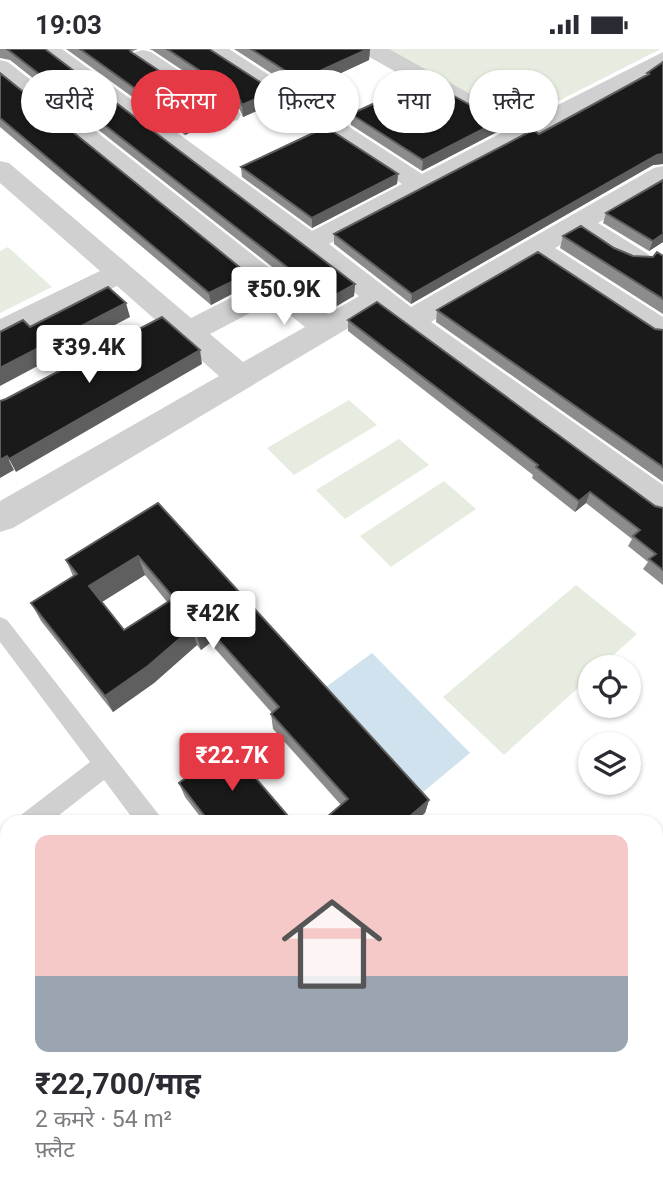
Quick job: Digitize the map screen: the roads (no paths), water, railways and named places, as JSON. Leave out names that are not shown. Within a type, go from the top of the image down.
[{"type":"street","points":[[47,49],[100,70]]},
{"type":"street","points":[[213,49],[424,185]]},
{"type":"street","points":[[372,49],[469,103]]},
{"type":"street","points":[[110,70],[154,53],[175,70]]},
{"type":"street","points":[[558,114],[663,59]]},
{"type":"street","points":[[0,67],[326,328]]},
{"type":"street","points":[[117,82],[378,298],[663,504]]},
{"type":"street","points":[[310,243],[522,133]]},
{"type":"street","points":[[0,169],[120,273],[166,324],[241,378]]},
{"type":"street","points":[[408,321],[663,174]]},
{"type":"street","points":[[578,223],[638,260]]},
{"type":"street","points":[[535,248],[663,331]]},
{"type":"street","points":[[0,332],[120,273]]},
{"type":"street","points":[[166,324],[275,287]]},
{"type":"street","points":[[0,518],[378,298]]},
{"type":"lane","points":[[0,627],[145,815]]},
{"type":"lane","points":[[39,815],[106,764]]},
{"type":"water","points":[[372,653],[470,753],[423,792],[326,687]]}]
